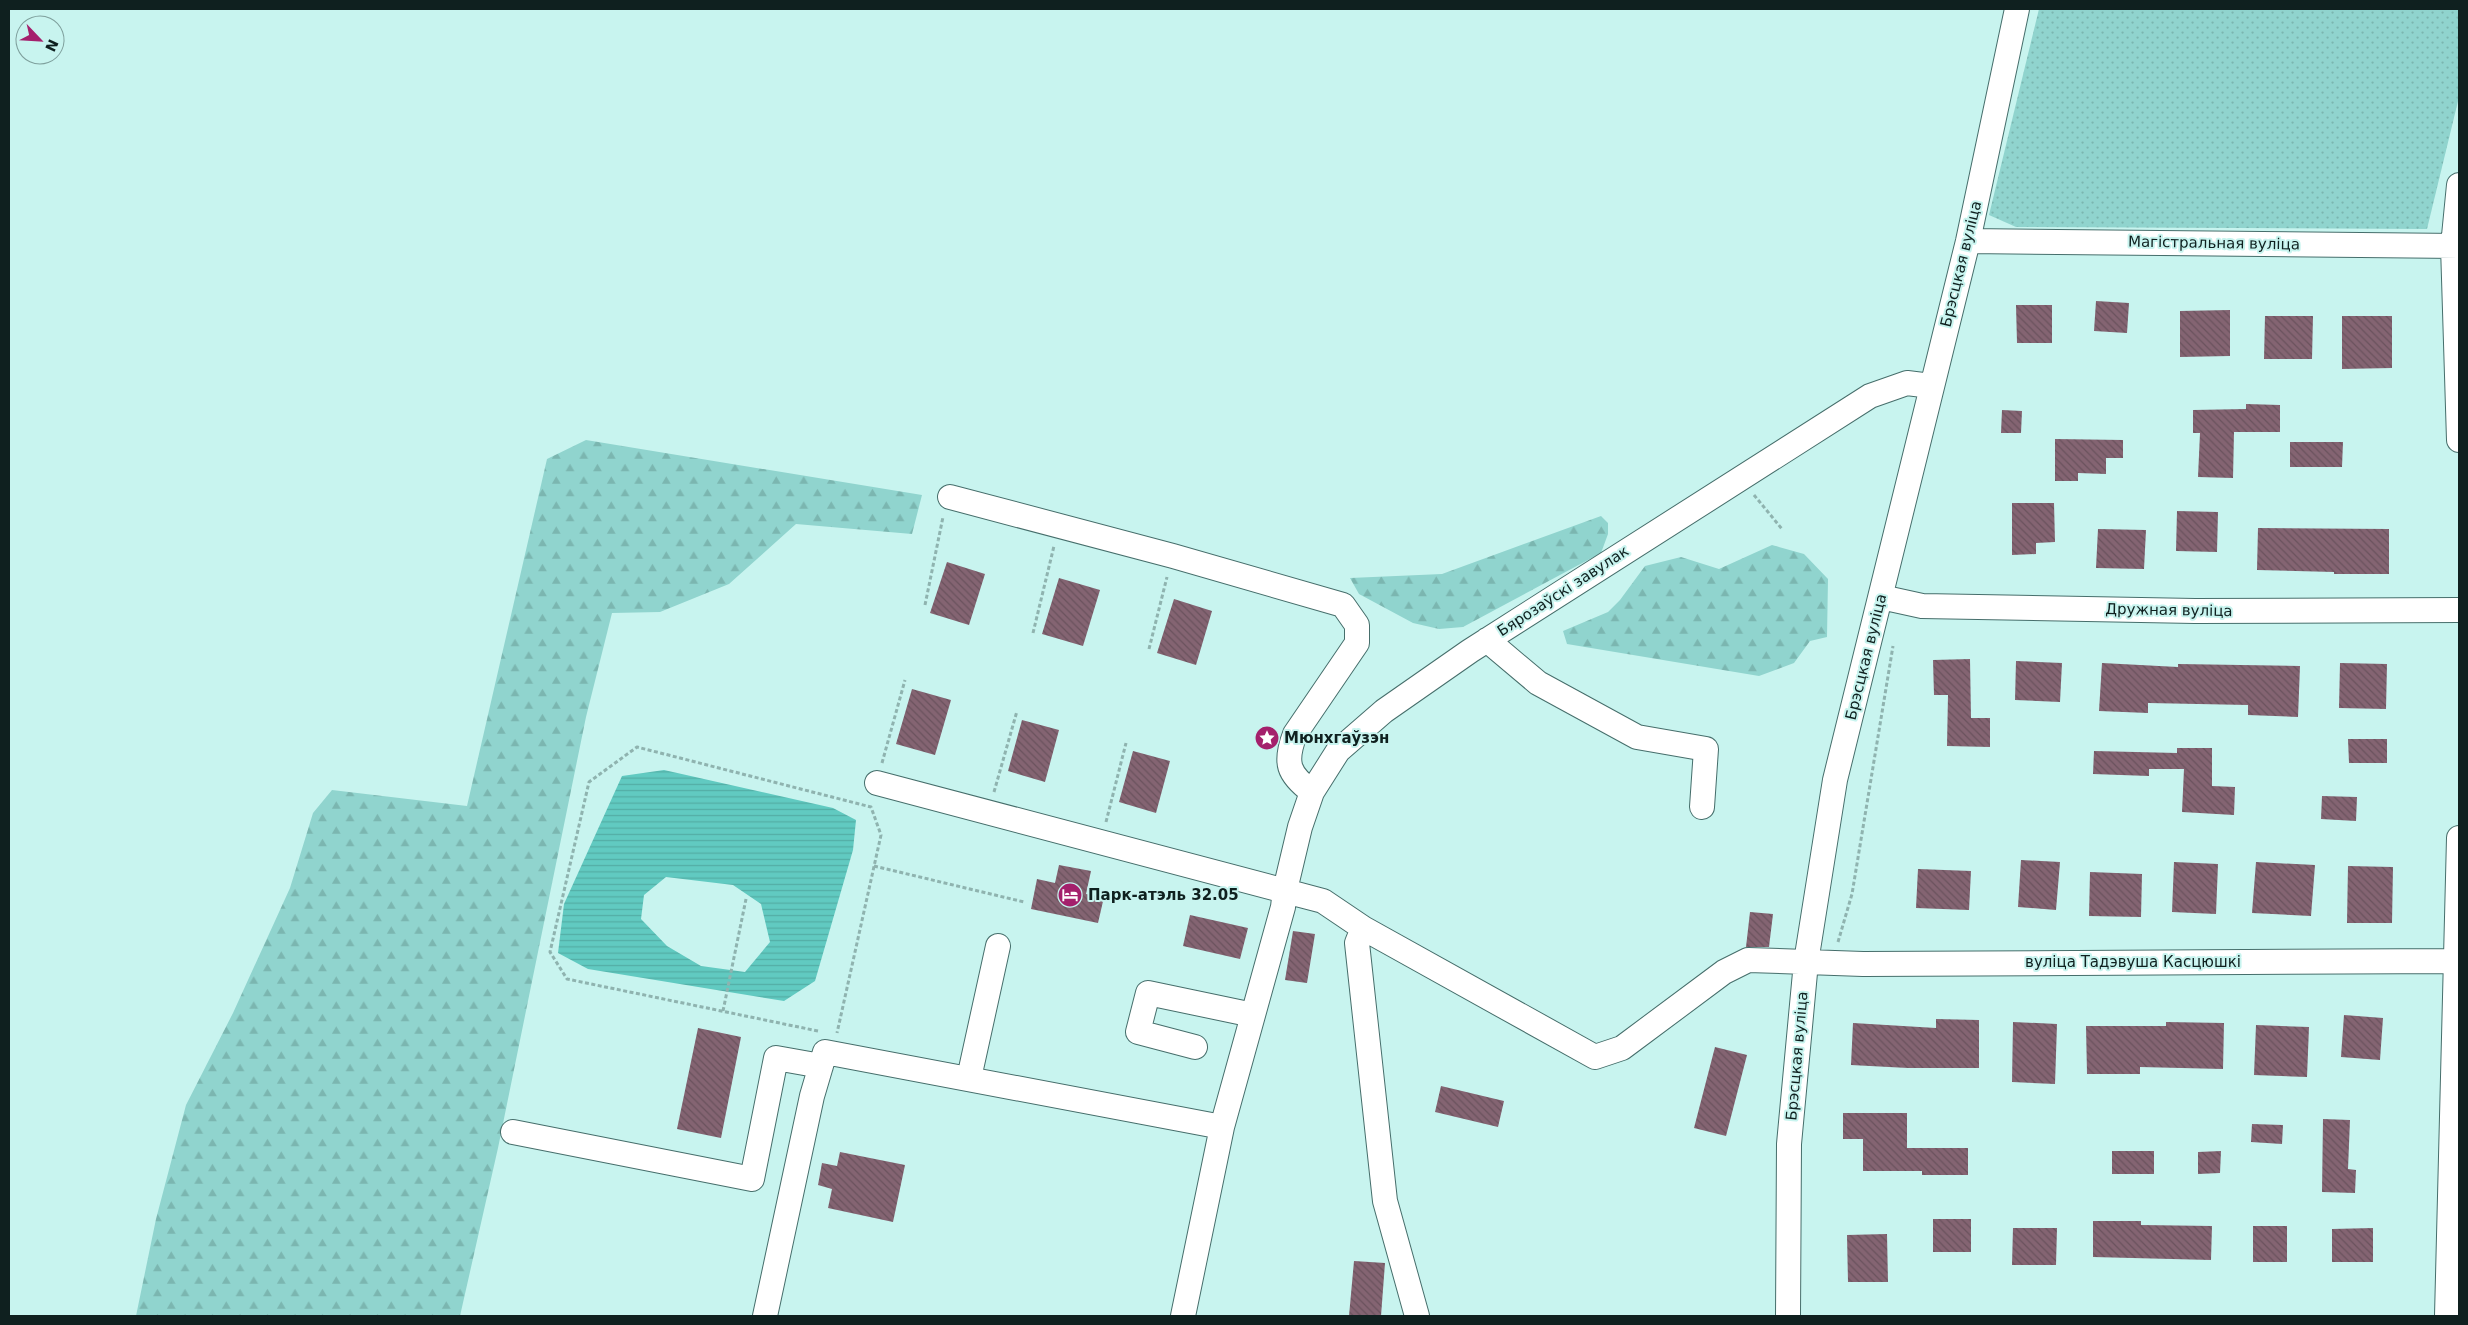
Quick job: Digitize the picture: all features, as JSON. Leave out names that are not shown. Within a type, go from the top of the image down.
[{"type":"street","name":"Брэсцкая вуліца","points":[[1788,1316],[1789,1144],[1806,962],[1835,780],[1968,241],[2017,9]]},
{"type":"street","points":[[2459,186],[2456,246],[2459,440]]},
{"type":"street","name":"Магістральная вуліца","points":[[1968,241],[2456,246]]},
{"type":"street","name":"Бярозаўскі завулак","points":[[1183,1316],[1222,1127],[1283,907],[1285,890],[1300,827],[1312,792],[1338,751],[1384,711],[1487,640],[1598,568],[1742,480],[1870,396],[1907,383],[1931,386]]},
{"type":"street","points":[[950,497],[1173,556],[1343,605],[1357,625],[1357,643],[1295,734],[1290,748],[1290,766],[1296,780],[1312,792]]},
{"type":"street","name":"Дружная вуліца","points":[[1881,597],[1932,606],[2195,612],[2459,610]]},
{"type":"street","points":[[1487,640],[1538,683],[1637,737],[1706,749],[1702,807]]},
{"type":"street","name":"вуліца Тадэвуша Касцюшкі","points":[[877,783],[1323,901],[1362,928],[1595,1057],[1622,1048],[1724,972],[1748,960],[1832,963],[2458,961]]},
{"type":"street","points":[[2447,1316],[2458,961],[2459,838]]},
{"type":"street","points":[[1362,928],[1357,943],[1385,1201],[1417,1316]]},
{"type":"street","points":[[969,1078],[998,946]]},
{"type":"street","points":[[1194,1047],[1138,1032],[1148,993],[1253,1015]]},
{"type":"street","points":[[765,1316],[812,1096],[830,1051]]},
{"type":"street","points":[[513,1132],[752,1179],[776,1058],[830,1051],[1222,1127]]},
{"type":"path","points":[[1742,480],[1782,529]]},
{"type":"path","points":[[925,605],[943,518],[950,497]]},
{"type":"path","points":[[1033,633],[1060,525]]},
{"type":"path","points":[[1149,649],[1173,556]]},
{"type":"path","points":[[1832,963],[1852,894],[1894,640]]},
{"type":"path","points":[[877,783],[905,680]]},
{"type":"path","points":[[988,812],[1017,711]]},
{"type":"path","points":[[1100,842],[1126,743]]},
{"type":"path","points":[[637,747],[871,807],[881,835],[874,866],[830,1051],[723,1011],[568,979],[550,952],[589,782],[637,747]]},
{"type":"path","points":[[874,866],[1024,902]]},
{"type":"path","points":[[723,1011],[746,899]]},
{"type":"green space","points":[[2039,9],[2459,9],[2459,97],[2427,229],[2016,227],[1989,215]]},
{"type":"green space","points":[[586,440],[922,495],[912,534],[796,524],[729,584],[660,612],[612,613],[586,717],[498,1148],[460,1316],[136,1316],[156,1219],[186,1105],[233,1013],[290,888],[313,813],[332,790],[467,806],[547,459]]},
{"type":"green space","points":[[1601,516],[1608,523],[1608,534],[1601,553],[1463,627],[1439,629],[1413,623],[1359,594],[1350,578],[1442,574]]},
{"type":"green space","points":[[1772,545],[1804,554],[1828,579],[1827,637],[1810,641],[1794,663],[1759,676],[1567,644],[1563,631],[1608,612],[1620,600],[1645,566],[1681,557],[1719,569]]},
{"type":"shaded area","points":[[664,770],[833,808],[856,820],[853,850],[815,981],[784,1001],[588,969],[558,953],[564,904],[622,776]],"holes":[[[666,877],[733,885],[761,904],[770,942],[745,972],[701,966],[667,946],[641,919],[644,895]]]},
{"type":"building","points":[[2096,301],[2129,303],[2127,333],[2094,331]]},
{"type":"building","points":[[2016,305],[2052,305],[2052,343],[2017,343]]},
{"type":"building","points":[[2230,310],[2230,356],[2180,357],[2180,311]]},
{"type":"building","points":[[2265,316],[2313,316],[2312,359],[2264,359]]},
{"type":"building","points":[[2342,316],[2392,316],[2392,368],[2342,369]]},
{"type":"building","points":[[2246,404],[2280,405],[2280,432],[2234,432],[2233,478],[2198,477],[2200,433],[2193,433],[2193,410],[2246,409]]},
{"type":"building","points":[[2002,410],[2022,411],[2021,433],[2001,433]]},
{"type":"building","points":[[2055,439],[2123,440],[2123,458],[2106,458],[2106,474],[2078,473],[2078,481],[2055,481]]},
{"type":"building","points":[[2290,442],[2343,442],[2342,467],[2290,467]]},
{"type":"building","points":[[2012,503],[2054,503],[2055,542],[2036,543],[2036,554],[2012,555]]},
{"type":"building","points":[[2177,511],[2218,512],[2217,552],[2176,551]]},
{"type":"building","points":[[2258,528],[2389,529],[2389,574],[2334,574],[2334,572],[2257,570]]},
{"type":"building","points":[[2098,529],[2146,530],[2144,569],[2096,568]]},
{"type":"building","points":[[947,562],[985,574],[969,625],[930,613]]},
{"type":"building","points":[[1059,578],[1100,590],[1083,646],[1042,634]]},
{"type":"building","points":[[1174,599],[1212,611],[1196,665],[1157,653]]},
{"type":"building","points":[[1970,659],[1971,718],[1990,718],[1990,747],[1947,746],[1948,695],[1934,695],[1933,660]]},
{"type":"building","points":[[2016,661],[2062,663],[2060,702],[2015,700]]},
{"type":"building","points":[[2102,663],[2178,667],[2178,664],[2300,666],[2298,717],[2248,715],[2248,705],[2148,703],[2148,713],[2099,711]]},
{"type":"building","points":[[2340,663],[2387,664],[2386,709],[2339,708]]},
{"type":"building","points":[[912,689],[951,700],[935,755],[896,744]]},
{"type":"building","points":[[1022,720],[1059,730],[1045,782],[1008,771]]},
{"type":"building","points":[[2348,739],[2387,739],[2387,763],[2349,763]]},
{"type":"building","points":[[2177,748],[2212,748],[2212,786],[2235,787],[2234,815],[2182,812],[2184,769],[2149,769],[2149,776],[2093,774],[2094,751],[2177,753]]},
{"type":"building","points":[[1133,751],[1170,761],[1156,813],[1119,802]]},
{"type":"building","points":[[2322,796],[2357,797],[2356,821],[2321,819]]},
{"type":"building","points":[[2021,860],[2060,862],[2056,910],[2018,907]]},
{"type":"building","points":[[2174,862],[2218,864],[2216,914],[2172,912]]},
{"type":"building","points":[[2256,862],[2315,865],[2311,916],[2252,913]]},
{"type":"building","points":[[1059,865],[1091,871],[1086,894],[1104,897],[1098,923],[1031,909],[1037,879],[1055,883]]},
{"type":"building","points":[[2348,866],[2393,867],[2392,923],[2347,923]]},
{"type":"building","points":[[1918,869],[1971,871],[1969,910],[1916,908]]},
{"type":"building","points":[[2090,872],[2142,874],[2141,917],[2089,916]]},
{"type":"building","points":[[1750,912],[1773,914],[1769,947],[1746,947]]},
{"type":"building","points":[[1190,915],[1248,928],[1240,959],[1183,946]]},
{"type":"building","points":[[1293,931],[1315,934],[1307,983],[1285,980]]},
{"type":"building","points":[[2344,1015],[2383,1018],[2380,1060],[2341,1057]]},
{"type":"building","points":[[1936,1019],[1979,1020],[1979,1068],[1908,1068],[1851,1065],[1853,1023],[1936,1028]]},
{"type":"building","points":[[2013,1022],[2057,1024],[2055,1084],[2012,1082]]},
{"type":"building","points":[[2166,1022],[2224,1023],[2223,1069],[2140,1067],[2140,1074],[2087,1074],[2086,1026],[2166,1026]]},
{"type":"building","points":[[2256,1025],[2309,1027],[2307,1077],[2254,1075]]},
{"type":"building","points":[[698,1028],[741,1037],[721,1138],[677,1129]]},
{"type":"building","points":[[1715,1047],[1747,1055],[1726,1136],[1694,1128]]},
{"type":"building","points":[[1441,1086],[1504,1101],[1498,1127],[1435,1112]]},
{"type":"building","points":[[1843,1113],[1907,1113],[1907,1148],[1968,1148],[1968,1175],[1922,1175],[1922,1171],[1863,1171],[1863,1139],[1843,1139]]},
{"type":"building","points":[[2323,1119],[2350,1120],[2348,1169],[2356,1170],[2355,1193],[2322,1192]]},
{"type":"building","points":[[2252,1124],[2283,1125],[2282,1144],[2251,1142]]},
{"type":"building","points":[[2112,1151],[2154,1151],[2154,1174],[2112,1174]]},
{"type":"building","points":[[2221,1151],[2220,1173],[2198,1174],[2198,1152]]},
{"type":"building","points":[[840,1152],[905,1165],[893,1222],[828,1208],[832,1189],[818,1185],[822,1163],[837,1166]]},
{"type":"building","points":[[1933,1219],[1971,1219],[1971,1252],[1933,1252]]},
{"type":"building","points":[[2093,1221],[2141,1221],[2141,1225],[2212,1226],[2211,1260],[2093,1257]]},
{"type":"building","points":[[2253,1226],[2287,1226],[2287,1262],[2253,1262]]},
{"type":"building","points":[[2013,1228],[2057,1228],[2056,1265],[2012,1265]]},
{"type":"building","points":[[2373,1228],[2373,1262],[2332,1262],[2332,1229]]},
{"type":"building","points":[[1887,1234],[1888,1282],[1848,1282],[1847,1235]]},
{"type":"building","points":[[1354,1261],[1385,1263],[1381,1316],[1349,1316]]},
{"type":"place","name":"Мюнхгаўзэн","points":[[1267,738]]},
{"type":"place","name":"Парк-атэль 32.05","points":[[1070,895]]}]
